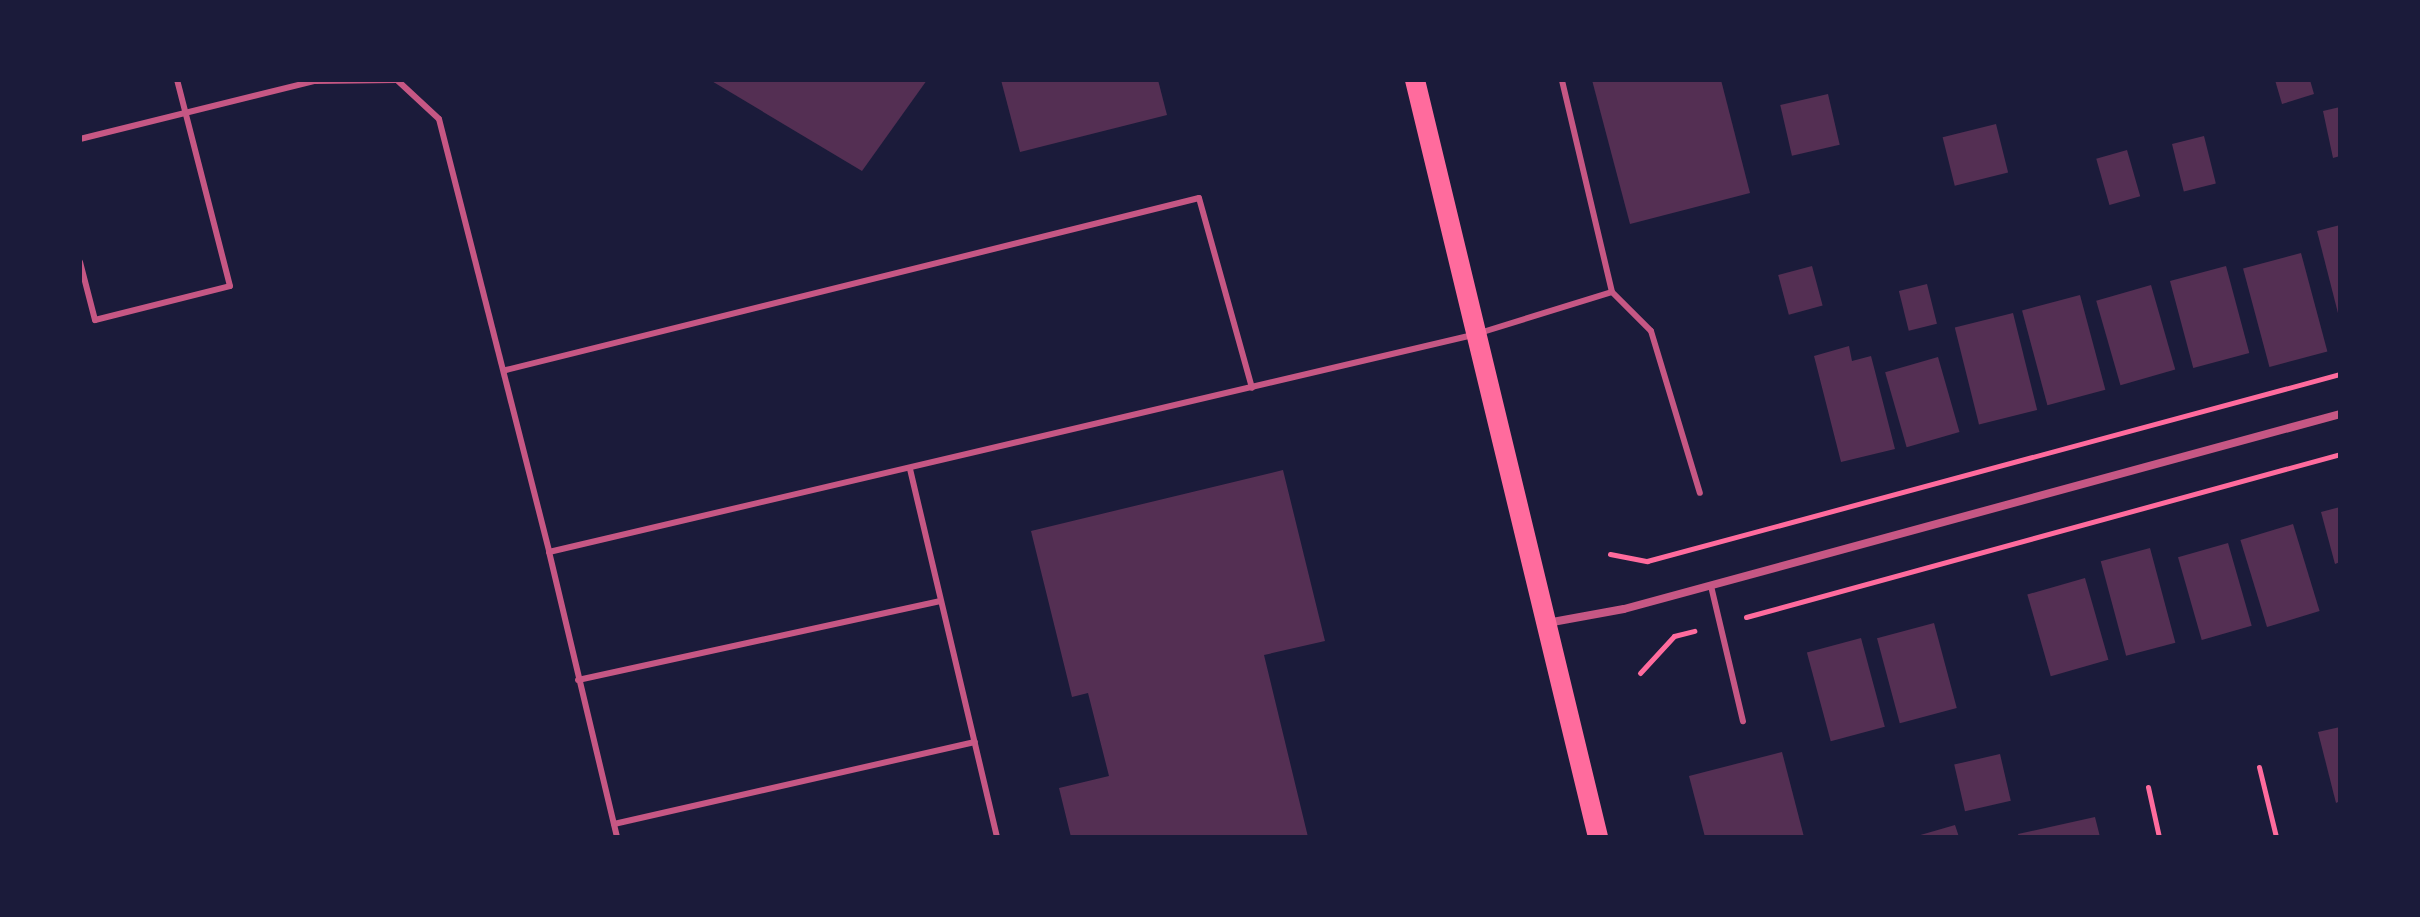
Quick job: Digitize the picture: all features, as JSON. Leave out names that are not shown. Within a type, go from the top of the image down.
[{"type":"main road","points":[[1415,80],[1473,335],[1598,837]]},
{"type":"street","points":[[1546,623],[1711,586],[2340,414]]},
{"type":"lane","points":[[80,262],[95,320],[230,286],[177,80]]},
{"type":"lane","points":[[80,139],[186,115],[315,80],[397,80],[439,119],[506,370],[617,837]]},
{"type":"lane","points":[[1562,80],[1612,292],[1651,331],[1700,493]]},
{"type":"lane","points":[[506,370],[1199,198],[1252,388]]},
{"type":"lane","points":[[549,552],[1473,335],[1612,292]]},
{"type":"lane","points":[[910,469],[997,837]]},
{"type":"lane","points":[[1711,586],[1743,721]]},
{"type":"lane","points":[[578,680],[941,601]]},
{"type":"lane","points":[[614,824],[975,742]]},
{"type":"path","points":[[1610,554],[1647,561],[2340,374]]},
{"type":"path","points":[[1640,673],[1674,636],[2340,454]]},
{"type":"path","points":[[2259,767],[2276,837]]},
{"type":"path","points":[[2148,787],[2159,837]]},
{"type":"building","points":[[710,80],[927,80],[862,171]]},
{"type":"building","points":[[1001,80],[1158,80],[1167,115],[1020,152]]},
{"type":"building","points":[[1592,80],[1721,80],[1750,193],[1630,224]]},
{"type":"building","points":[[2275,80],[2310,80],[2314,94],[2282,104]]},
{"type":"building","points":[[1828,94],[1840,145],[1792,156],[1780,105]]},
{"type":"building","points":[[2340,107],[2340,156],[2333,158],[2323,111]]},
{"type":"building","points":[[1996,124],[2008,173],[1955,186],[1943,137]]},
{"type":"building","points":[[2204,136],[2216,184],[2184,192],[2172,144]]},
{"type":"building","points":[[2127,150],[2140,196],[2109,205],[2096,159]]},
{"type":"building","points":[[2340,225],[2340,317],[2339,317],[2317,231]]},
{"type":"building","points":[[2301,253],[2327,352],[2269,367],[2243,269]]},
{"type":"building","points":[[1812,266],[1823,306],[1789,315],[1778,275]]},
{"type":"building","points":[[2226,266],[2249,353],[2193,368],[2170,281]]},
{"type":"building","points":[[1927,284],[1937,324],[1909,331],[1899,291]]},
{"type":"building","points":[[2151,285],[2175,370],[2120,385],[2096,301]]},
{"type":"building","points":[[2080,295],[2105,390],[2047,405],[2022,311]]},
{"type":"building","points":[[2013,313],[2037,410],[1979,425],[1955,328]]},
{"type":"building","points":[[1849,346],[1852,361],[1871,356],[1895,449],[1841,462],[1814,356]]},
{"type":"building","points":[[1938,357],[1959,432],[1907,447],[1885,372]]},
{"type":"building","points":[[1283,470],[1325,641],[1264,655],[1308,837],[1071,837],[1059,788],[1109,776],[1088,693],[1072,697],[1031,531]]},
{"type":"building","points":[[2340,507],[2340,562],[2335,564],[2321,512]]},
{"type":"building","points":[[2293,524],[2320,611],[2267,627],[2240,540]]},
{"type":"building","points":[[2228,543],[2252,626],[2202,640],[2178,557]]},
{"type":"building","points":[[2150,548],[2175,643],[2126,656],[2101,561]]},
{"type":"building","points":[[2085,578],[2108,660],[2051,676],[2027,595]]},
{"type":"building","points":[[1934,623],[1957,708],[1900,723],[1877,638]]},
{"type":"building","points":[[1861,638],[1885,727],[1831,741],[1807,652]]},
{"type":"building","points":[[2340,727],[2340,801],[2336,803],[2318,732]]},
{"type":"building","points":[[1782,752],[1804,837],[1705,837],[1689,776]]},
{"type":"building","points":[[2000,754],[2011,801],[1965,811],[1954,765]]},
{"type":"building","points":[[2095,817],[2100,837],[2019,837],[2018,834]]},
{"type":"building","points":[[1955,825],[1959,837],[1917,837],[1917,836]]}]
